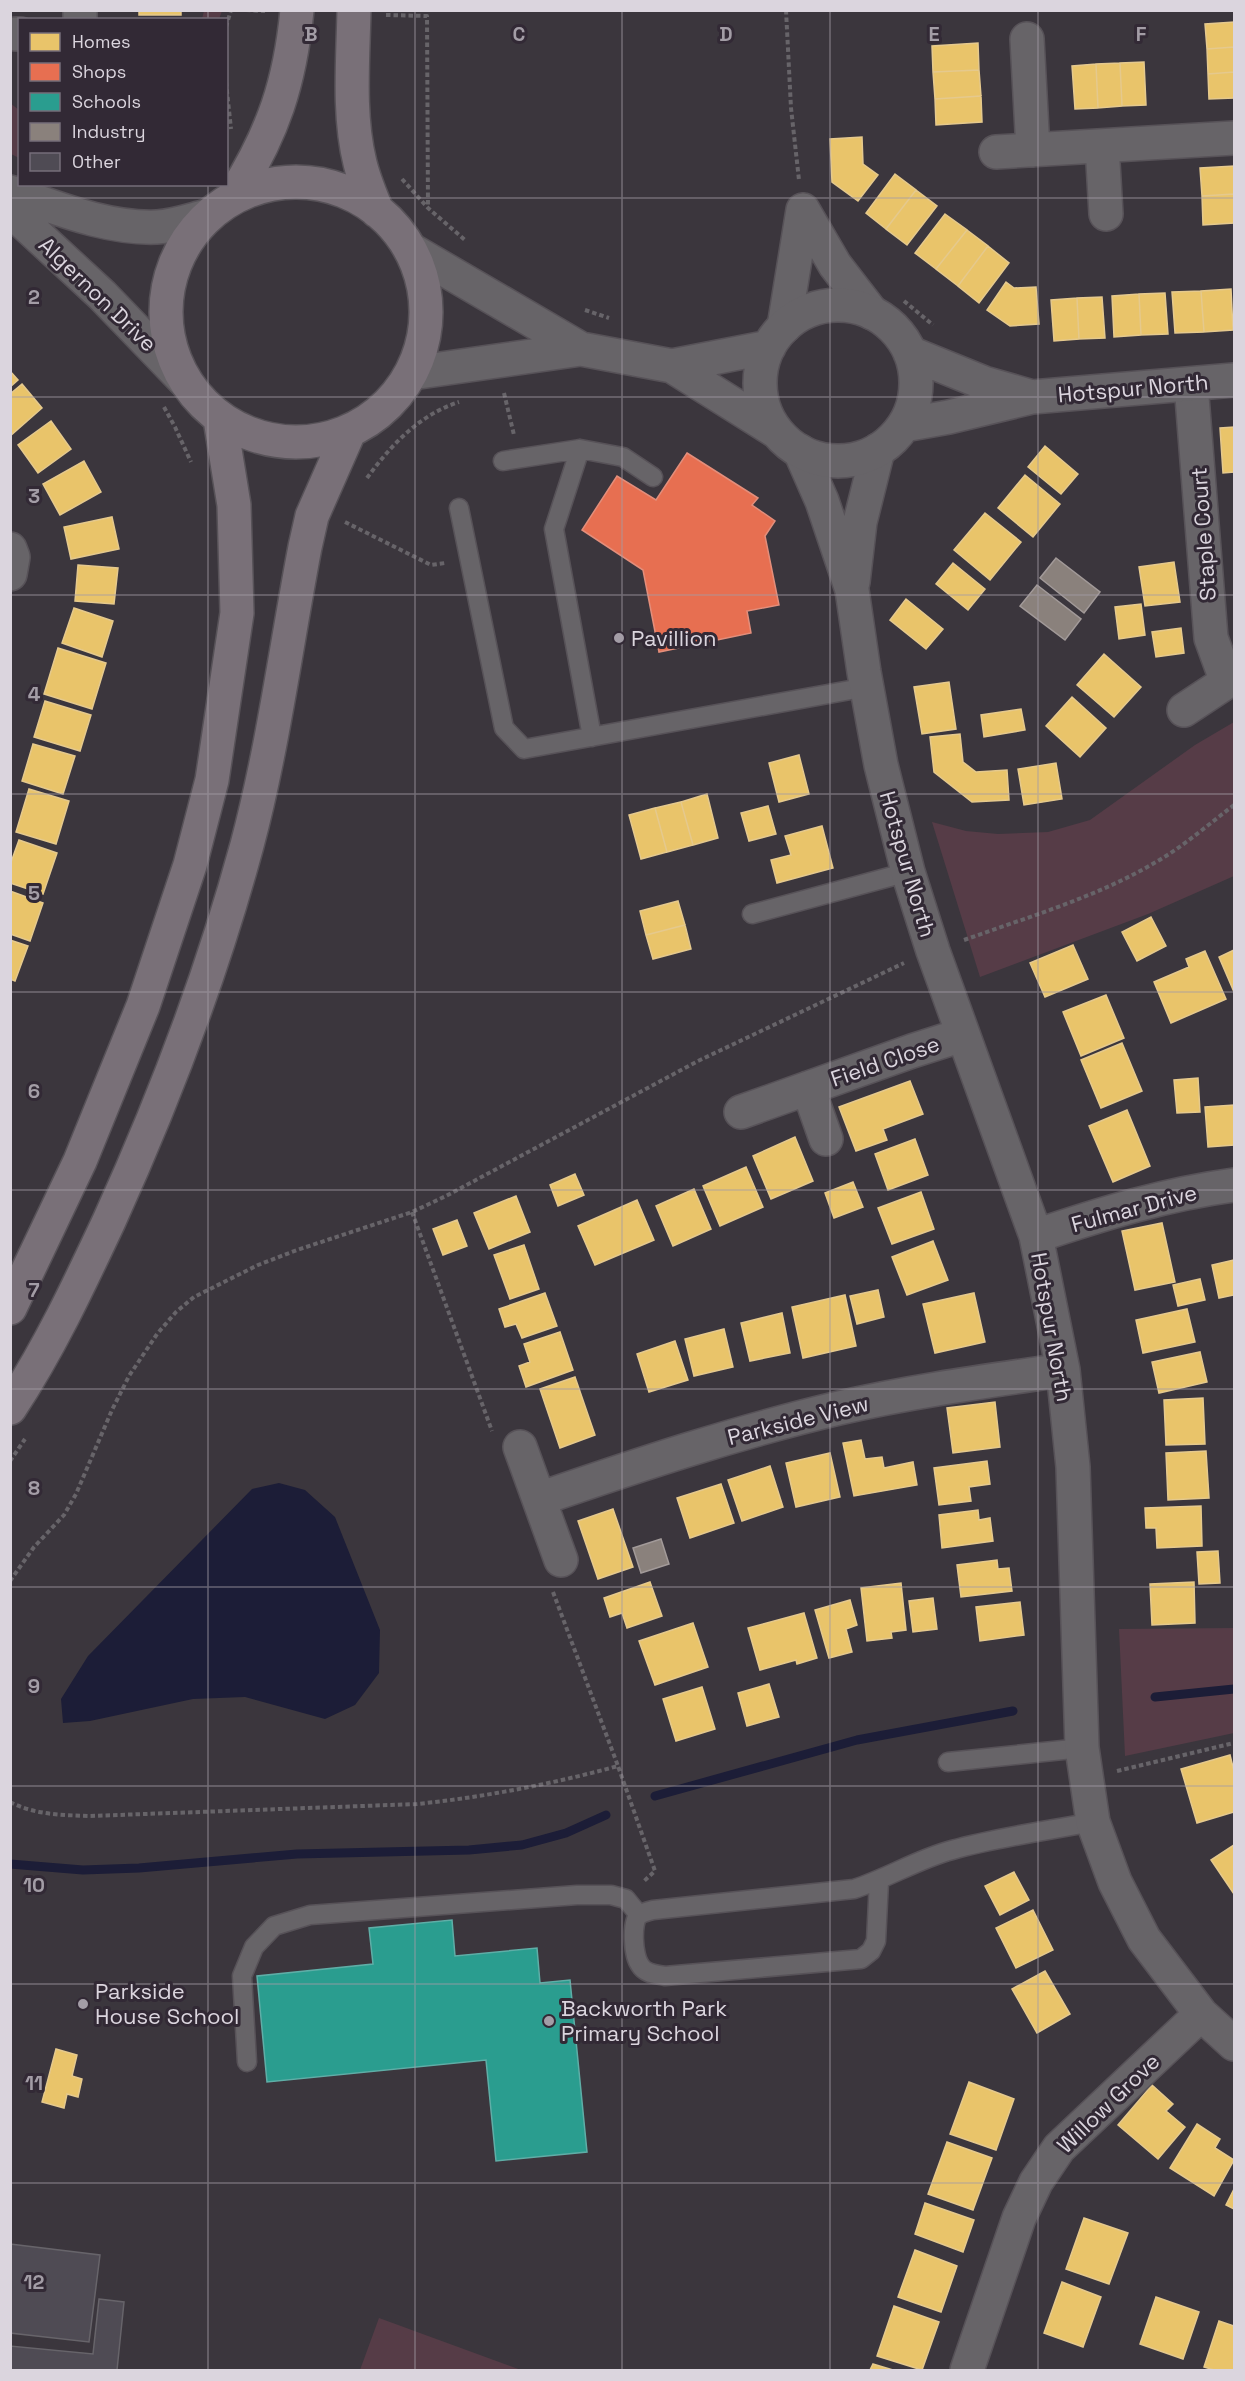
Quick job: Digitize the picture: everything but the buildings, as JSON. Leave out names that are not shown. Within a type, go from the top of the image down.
[{"type":"main road","points":[[234,195],[261,149],[277,111],[291,63],[297,10]]},
{"type":"main road","points":[[354,10],[353,66],[356,139],[360,162],[378,211]]},
{"type":"main road","points":[[287,183],[331,187],[378,211],[400,232],[413,251],[422,273],[427,303],[420,352],[412,373],[387,407],[349,432],[309,441],[283,441],[256,436],[236,429],[220,419],[199,400],[184,380],[173,357],[169,333],[168,307],[172,281],[181,254],[191,236],[207,216],[234,195],[258,187],[287,183]]},
{"type":"main road","points":[[10,1308],[80,1161],[127,1049],[163,950],[190,866],[212,780],[237,613],[234,505],[220,419]]},
{"type":"main road","points":[[10,1408],[38,1366],[74,1296],[150,1130],[177,1060],[222,927],[247,844],[264,771],[302,558],[327,518],[349,432]]},
{"type":"street","points":[[1027,39],[1033,150]]},
{"type":"street","points":[[996,152],[1234,138]]},
{"type":"street","points":[[1102,146],[1106,214]]},
{"type":"street","name":"Algernon Drive","points":[[10,192],[73,213],[130,226],[158,227],[207,216]]},
{"type":"street","name":"Algernon Drive","points":[[10,210],[102,295],[184,380]]},
{"type":"street","points":[[412,373],[580,349],[672,366],[789,442],[822,459],[845,461],[878,450],[897,435],[910,414],[916,389],[916,377],[910,353],[895,330],[885,305],[835,265],[803,210]]},
{"type":"street","points":[[789,442],[765,410],[760,384],[763,365],[777,337],[803,210]]},
{"type":"street","points":[[413,251],[580,349]]},
{"type":"street","points":[[672,366],[777,337],[805,313],[832,306],[885,305]]},
{"type":"street","points":[[910,353],[984,383],[1032,397]]},
{"type":"street","name":"Hotspur North","points":[[1032,397],[1234,380]]},
{"type":"street","name":"Staple Court","points":[[1184,710],[1231,680],[1210,639],[1191,384]]},
{"type":"street","points":[[904,425],[950,417],[1032,397]]},
{"type":"street","name":"Hotspur North","points":[[789,442],[822,501],[852,590],[881,765],[908,872],[962,1035],[1036,1236],[1063,1370],[1073,1467],[1082,1748],[1093,1822],[1115,1882],[1144,1939],[1201,2014],[1234,2044]]},
{"type":"street","name":"Hotspur North","points":[[852,590],[860,522],[878,450]]},
{"type":"street","points":[[10,549],[13,557],[10,574]]},
{"type":"street","name":"Field Close","points":[[741,1112],[962,1035]]},
{"type":"street","name":"Field Close","points":[[808,1088],[826,1139]]},
{"type":"street","name":"Fulmar Drive","points":[[1036,1236],[1134,1205],[1195,1190],[1234,1185]]},
{"type":"street","name":"Parkside View","points":[[539,1499],[738,1434],[840,1408],[940,1388],[1063,1370]]},
{"type":"street","points":[[520,1447],[561,1560]]},
{"type":"street","name":"Willow Grove","points":[[967,2370],[1019,2218],[1036,2182],[1059,2148],[1201,2014]]},
{"type":"lane","points":[[580,449],[554,529],[592,737]]},
{"type":"lane","points":[[511,460],[580,449],[623,457],[653,477]]},
{"type":"lane","points":[[459,508],[504,728],[524,749],[867,687]]},
{"type":"lane","points":[[752,914],[908,872]]},
{"type":"lane","points":[[948,1762],[1082,1748]]},
{"type":"lane","points":[[879,1881],[876,1941],[871,1951],[861,1959],[665,1976],[650,1974],[640,1967],[636,1958],[633,1926],[639,1915],[653,1910],[854,1889],[879,1881],[921,1860],[953,1850],[1093,1822]]},
{"type":"lane","points":[[247,2062],[242,1976],[254,1947],[274,1926],[310,1915],[577,1895],[611,1894],[626,1899],[639,1915]]},
{"type":"path","points":[[786,10],[791,108],[803,210]]},
{"type":"path","points":[[228,103],[231,134]]},
{"type":"path","points":[[397,172],[409,189],[466,241]]},
{"type":"path","points":[[885,305],[939,330]]},
{"type":"path","points":[[576,307],[616,320]]},
{"type":"path","points":[[504,389],[511,460]]},
{"type":"path","points":[[162,404],[176,427],[193,468]]},
{"type":"path","points":[[327,518],[431,565],[470,559]]},
{"type":"path","points":[[10,1581],[22,1561],[64,1515],[76,1494],[111,1410],[141,1357],[176,1312],[194,1297],[258,1265],[412,1212],[446,1196],[698,1061],[812,1005],[933,951],[1127,878],[1183,845],[1234,805]]},
{"type":"path","points":[[1085,1780],[1234,1743]]},
{"type":"path","points":[[10,1802],[49,1814],[90,1816],[407,1804],[464,1799],[515,1790],[618,1766],[655,1871],[626,1899]]},
{"type":"shaded area","points":[[204,10],[222,11],[219,18],[202,18]]},
{"type":"shaded area","points":[[10,103],[18,109],[18,158],[11,154]]},
{"type":"shaded area","points":[[1234,722],[1234,876],[1148,914],[980,977],[932,822],[966,831],[998,834],[1048,832],[1090,820],[1195,745]]},
{"type":"shaded area","points":[[1234,1628],[1234,1733],[1125,1756],[1119,1629]]},
{"type":"shaded area","points":[[379,2318],[521,2370],[360,2370]]},
{"type":"water","points":[[279,1483],[305,1490],[335,1517],[380,1630],[379,1673],[355,1705],[325,1719],[245,1697],[193,1699],[90,1721],[63,1723],[61,1699],[88,1656],[252,1489]]},
{"type":"waterway","points":[[1155,1697],[1234,1689]]},
{"type":"waterway","points":[[655,1796],[857,1740],[1013,1711]]},
{"type":"waterway","points":[[10,1864],[83,1870],[139,1868],[297,1854],[469,1850],[522,1845],[566,1833],[606,1815]]},
{"type":"place","name":"Pavillion","points":[[619,638]]},
{"type":"place","name":"Parkside House School","points":[[83,2004]]},
{"type":"place","name":"Backworth Park Primary School","points":[[549,2021]]}]
